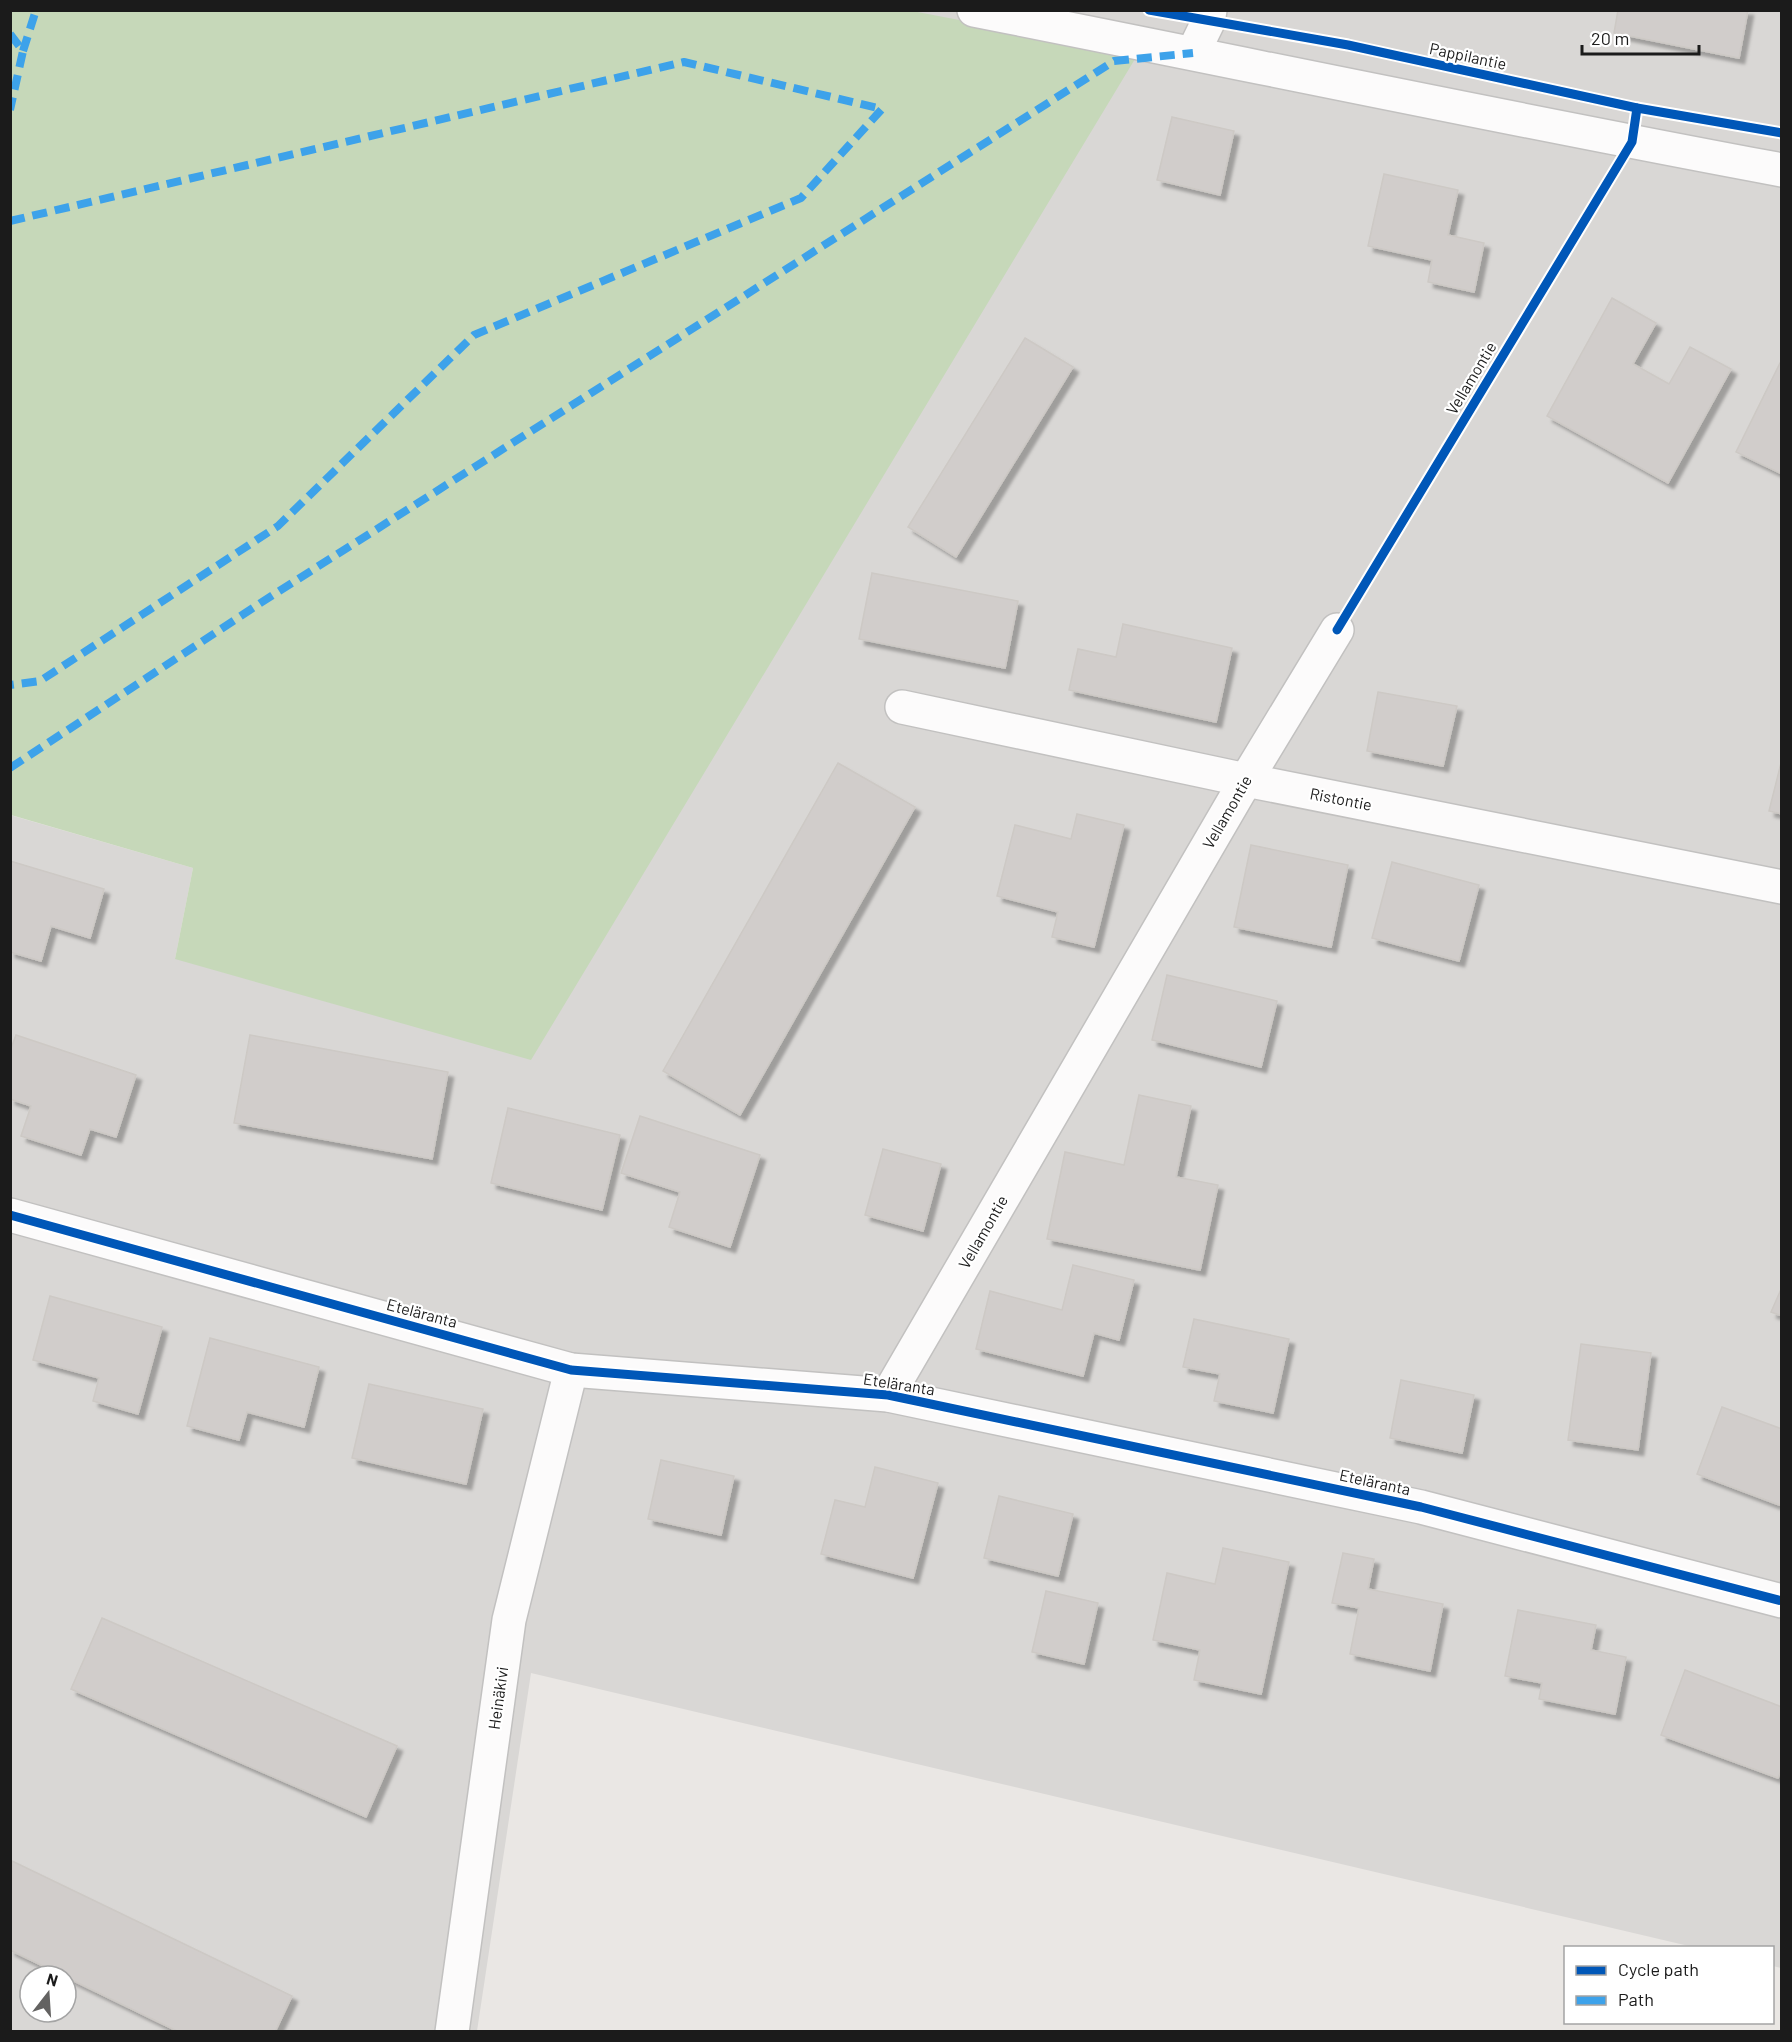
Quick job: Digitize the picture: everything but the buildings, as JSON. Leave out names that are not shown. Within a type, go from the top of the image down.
[{"type":"street","points":[[974,10],[1620,140],[1782,170]]},
{"type":"street","points":[[1193,53],[1208,22],[1210,10]]},
{"type":"street","name":"Vellamontie","points":[[888,1395],[1246,780],[1336,630]]},
{"type":"street","name":"Ristontie","points":[[902,707],[1246,780],[1782,886]]},
{"type":"street","name":"Eteläranta","points":[[10,1215],[571,1370],[888,1395],[1421,1507],[1782,1601]]},
{"type":"street","name":"Heinäkivi","points":[[452,2031],[509,1620],[571,1370]]},
{"type":"shaded area","points":[[907,11],[1781,11],[1781,1968],[1774,1966],[1774,1946],[1689,1946],[531,1673],[477,2031],[11,2031],[10,815],[193,868],[175,959],[1137,54]]},
{"type":"green space","points":[[907,10],[1138,54],[531,1060],[175,959],[193,868],[11,815],[10,11]]},
{"type":"marked path","points":[[23,51],[36,10]]},
{"type":"marked path","points":[[10,34],[23,51],[10,110]]},
{"type":"marked path","points":[[10,768],[262,602],[1114,61],[1193,53]]},
{"type":"marked path","points":[[10,221],[684,62],[882,109],[801,198],[474,335],[278,526],[40,681],[10,685]]},
{"type":"cycle path","name":"Pappilantie","points":[[1149,10],[1348,45],[1637,108],[1782,133]]},
{"type":"cycle path","points":[[1337,630],[1632,142],[1637,108]]},
{"type":"cycle path","points":[[10,1215],[571,1370],[888,1395],[1421,1507],[1782,1601]]}]
